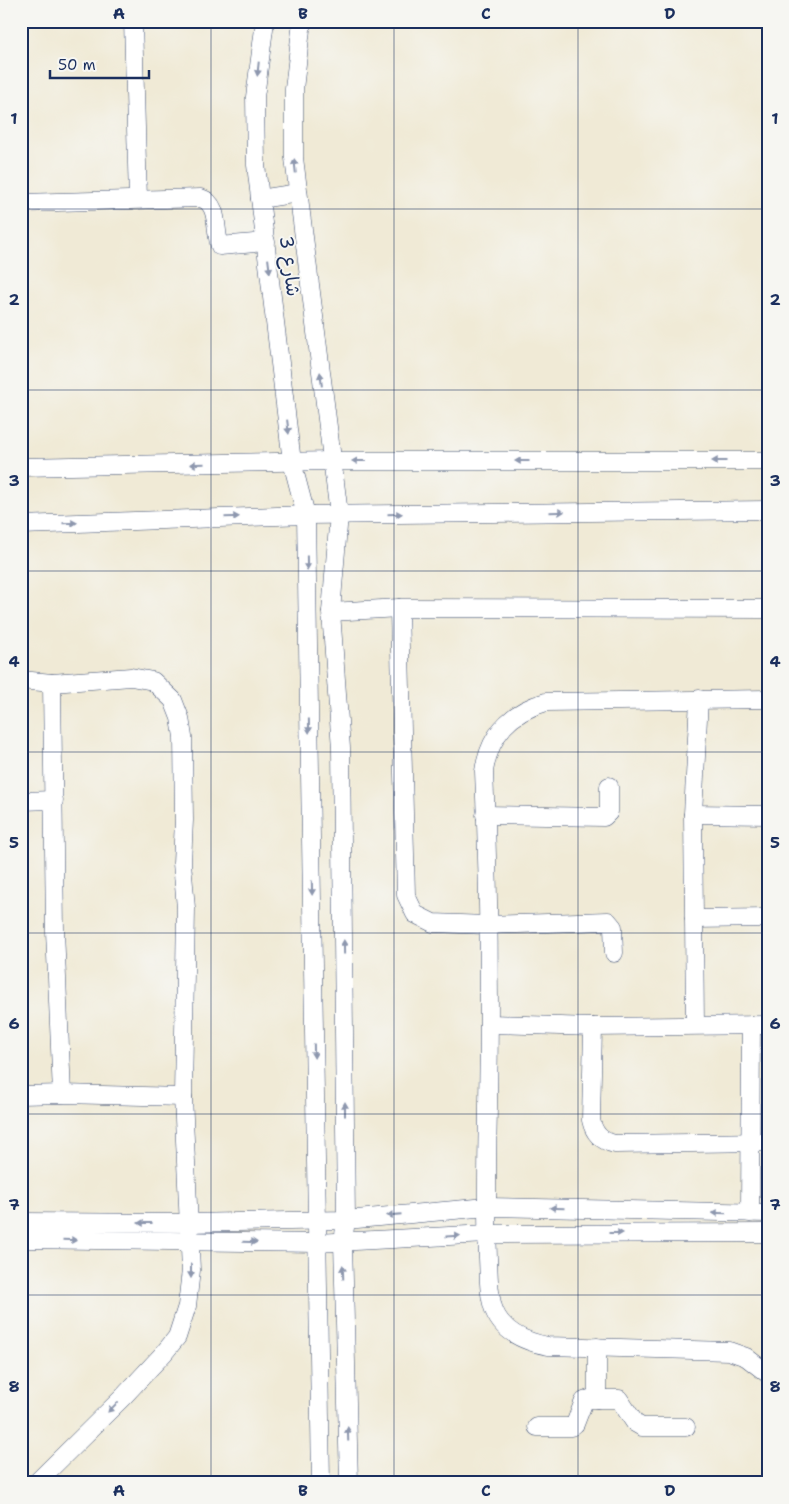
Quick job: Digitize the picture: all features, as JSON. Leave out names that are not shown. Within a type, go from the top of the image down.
[{"type":"street","points":[[133,21],[138,199]]},
{"type":"street","name":"شارع 3","points":[[265,21],[255,97],[256,165],[292,462],[306,515],[321,1483]]},
{"type":"street","name":"شارع 3","points":[[302,21],[292,124],[298,193],[339,514],[331,612],[342,748],[346,1220],[343,1242],[349,1483]]},
{"type":"street","points":[[260,199],[298,193]]},
{"type":"street","points":[[21,203],[201,198],[208,200],[212,206],[220,246],[266,242]]},
{"type":"street","points":[[21,467],[331,461],[768,460]]},
{"type":"street","points":[[21,525],[339,514],[768,510]]},
{"type":"street","points":[[331,612],[399,608],[768,609]]},
{"type":"street","points":[[399,608],[406,895],[415,914],[433,923],[487,925],[608,922],[613,927],[614,953]]},
{"type":"street","points":[[21,680],[52,683],[131,677],[153,681],[168,694],[180,718],[183,737],[184,820],[182,863],[186,908],[183,1097],[191,1288],[177,1337],[122,1397],[36,1483]]},
{"type":"street","points":[[52,683],[56,930],[62,1094]]},
{"type":"street","points":[[768,699],[546,702],[520,712],[498,731],[486,757],[484,771],[490,1024],[487,1234],[490,1297],[495,1313],[517,1337],[532,1344],[729,1351],[746,1357],[768,1374]]},
{"type":"street","points":[[695,1025],[693,814],[699,700]]},
{"type":"street","points":[[485,815],[604,816],[609,812],[609,786]]},
{"type":"street","points":[[21,801],[54,800]]},
{"type":"street","points":[[693,814],[768,815]]},
{"type":"street","points":[[694,919],[768,918]]},
{"type":"street","points":[[490,1024],[593,1027],[759,1025],[759,1142],[750,1214]]},
{"type":"street","points":[[593,1027],[590,1111],[593,1129],[598,1137],[615,1144],[759,1142]]},
{"type":"street","points":[[21,1095],[62,1094],[183,1097]]},
{"type":"street","points":[[21,1222],[188,1223],[346,1220],[487,1207],[768,1213]]},
{"type":"street","points":[[21,1239],[317,1243],[487,1234],[768,1233]]},
{"type":"street","points":[[597,1347],[597,1399]]},
{"type":"street","points":[[537,1427],[571,1427],[575,1424],[584,1401],[597,1399],[619,1400],[635,1423],[642,1427],[686,1427]]}]
